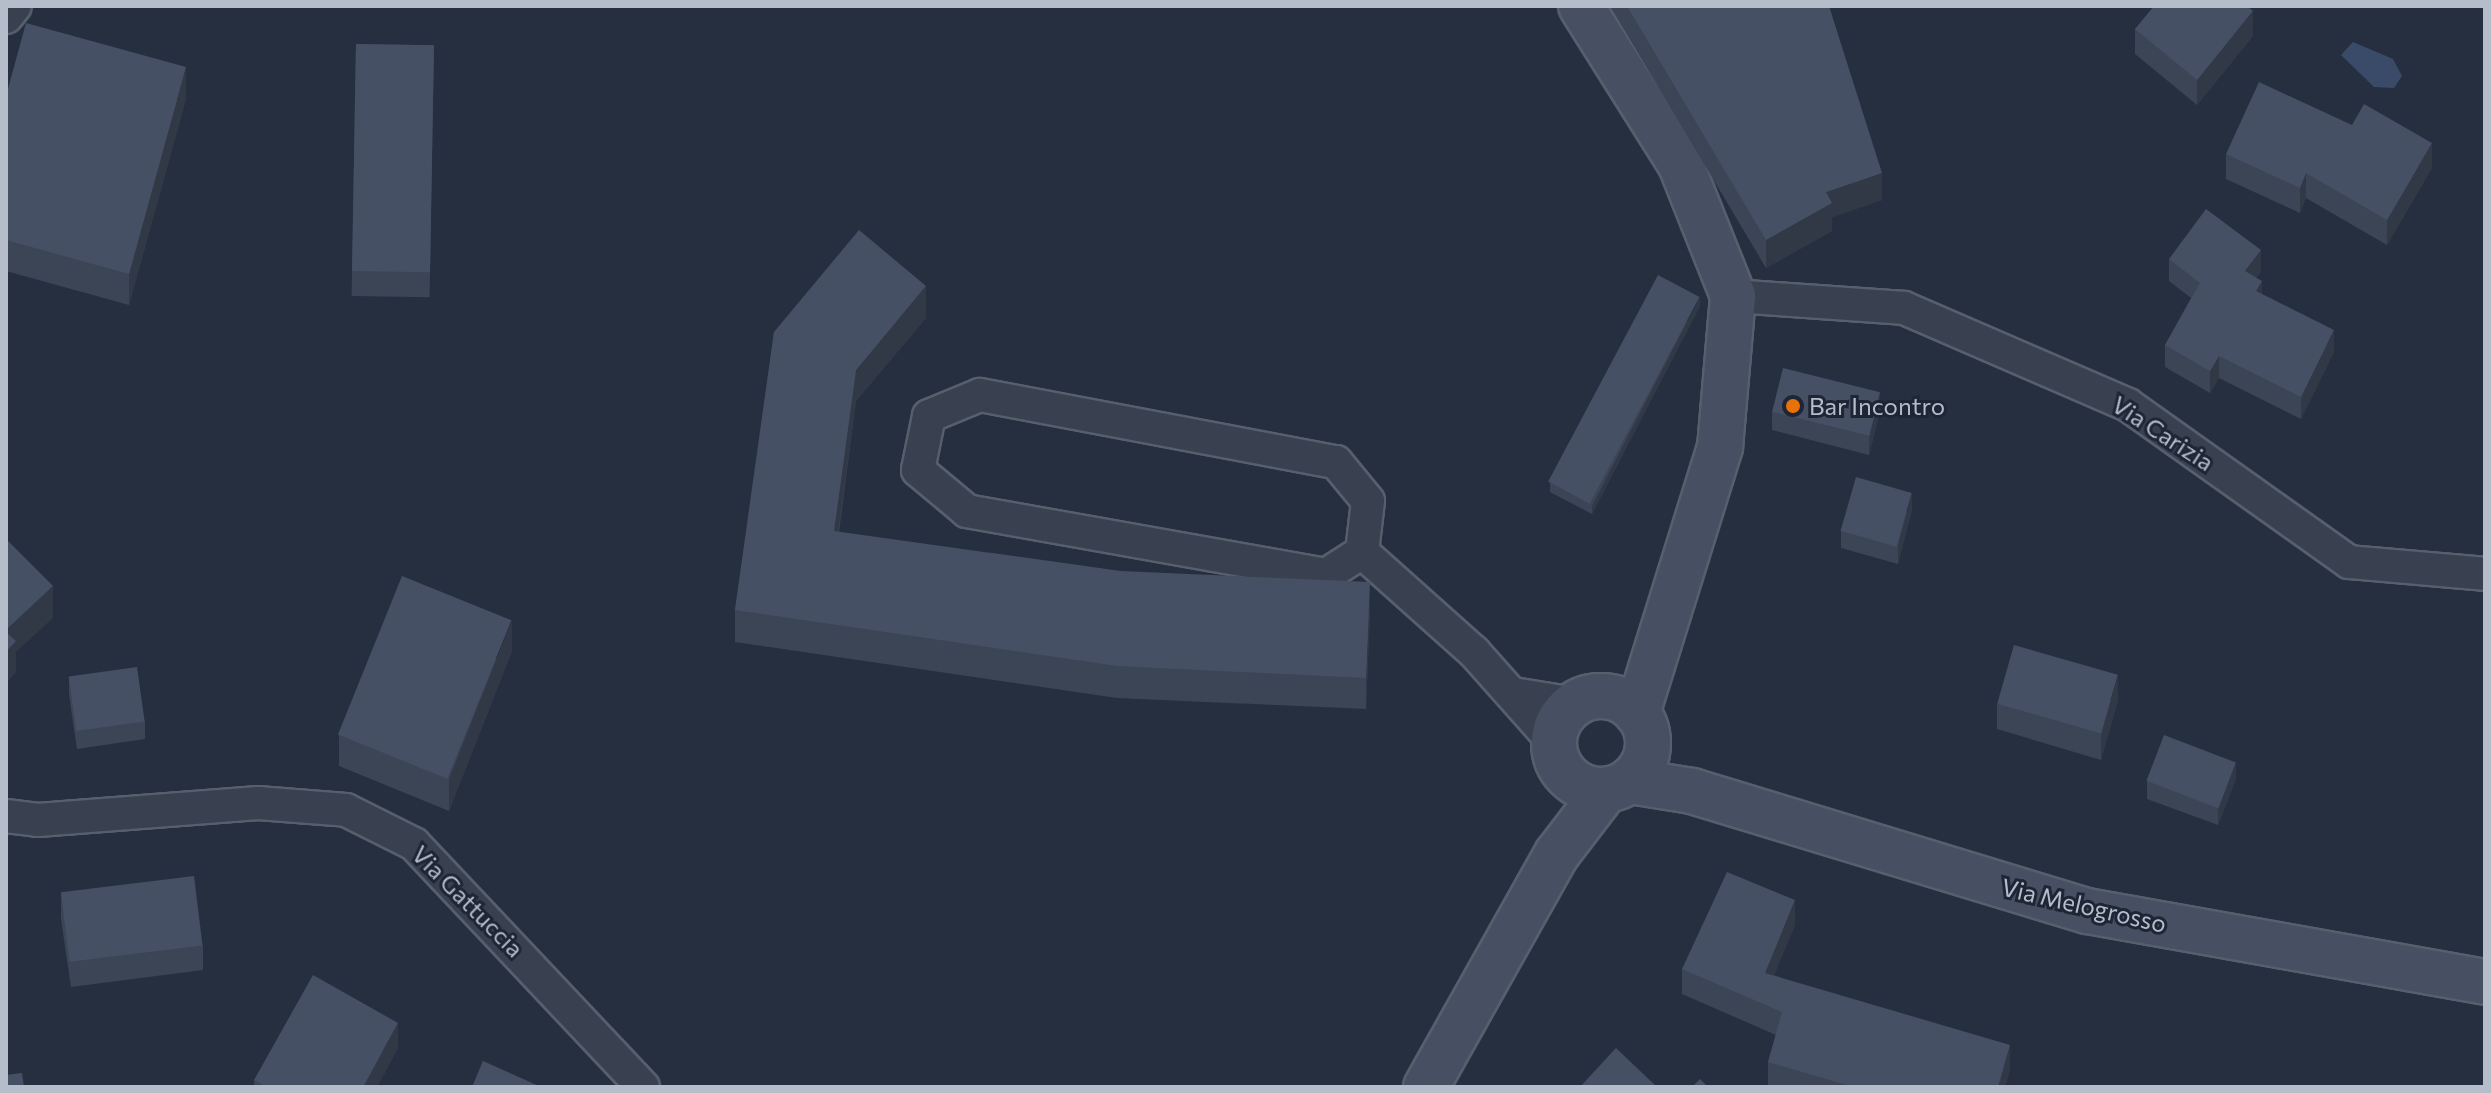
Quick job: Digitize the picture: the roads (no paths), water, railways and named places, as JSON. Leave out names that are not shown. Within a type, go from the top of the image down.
[{"type":"main road","points":[[1426,1087],[1557,854],[1604,744],[1657,640],[1720,447],[1733,296],[1681,165],[1581,6]]},
{"type":"main road","name":"Via Melogrosso","points":[[1604,744],[1692,791],[1856,847],[2087,911],[2485,982]]},
{"type":"street","points":[[6,17],[15,6]]},
{"type":"street","name":"Via Carizia","points":[[1733,296],[1904,308],[2128,405],[2349,562],[2485,574]]},
{"type":"street","points":[[980,395],[1336,462],[1368,501],[1362,552],[1326,575],[967,511],[918,470],[929,416],[980,395]]},
{"type":"street","points":[[1362,552],[1513,694],[1604,744]]},
{"type":"street","name":"Via Gattuccia","points":[[6,816],[258,803],[346,810],[414,844],[643,1087]]},
{"type":"water","points":[[2353,42],[2393,59],[2402,76],[2394,88],[2374,87],[2341,55]]},
{"type":"place","name":"Bar Incontro","points":[[1793,406]]}]
